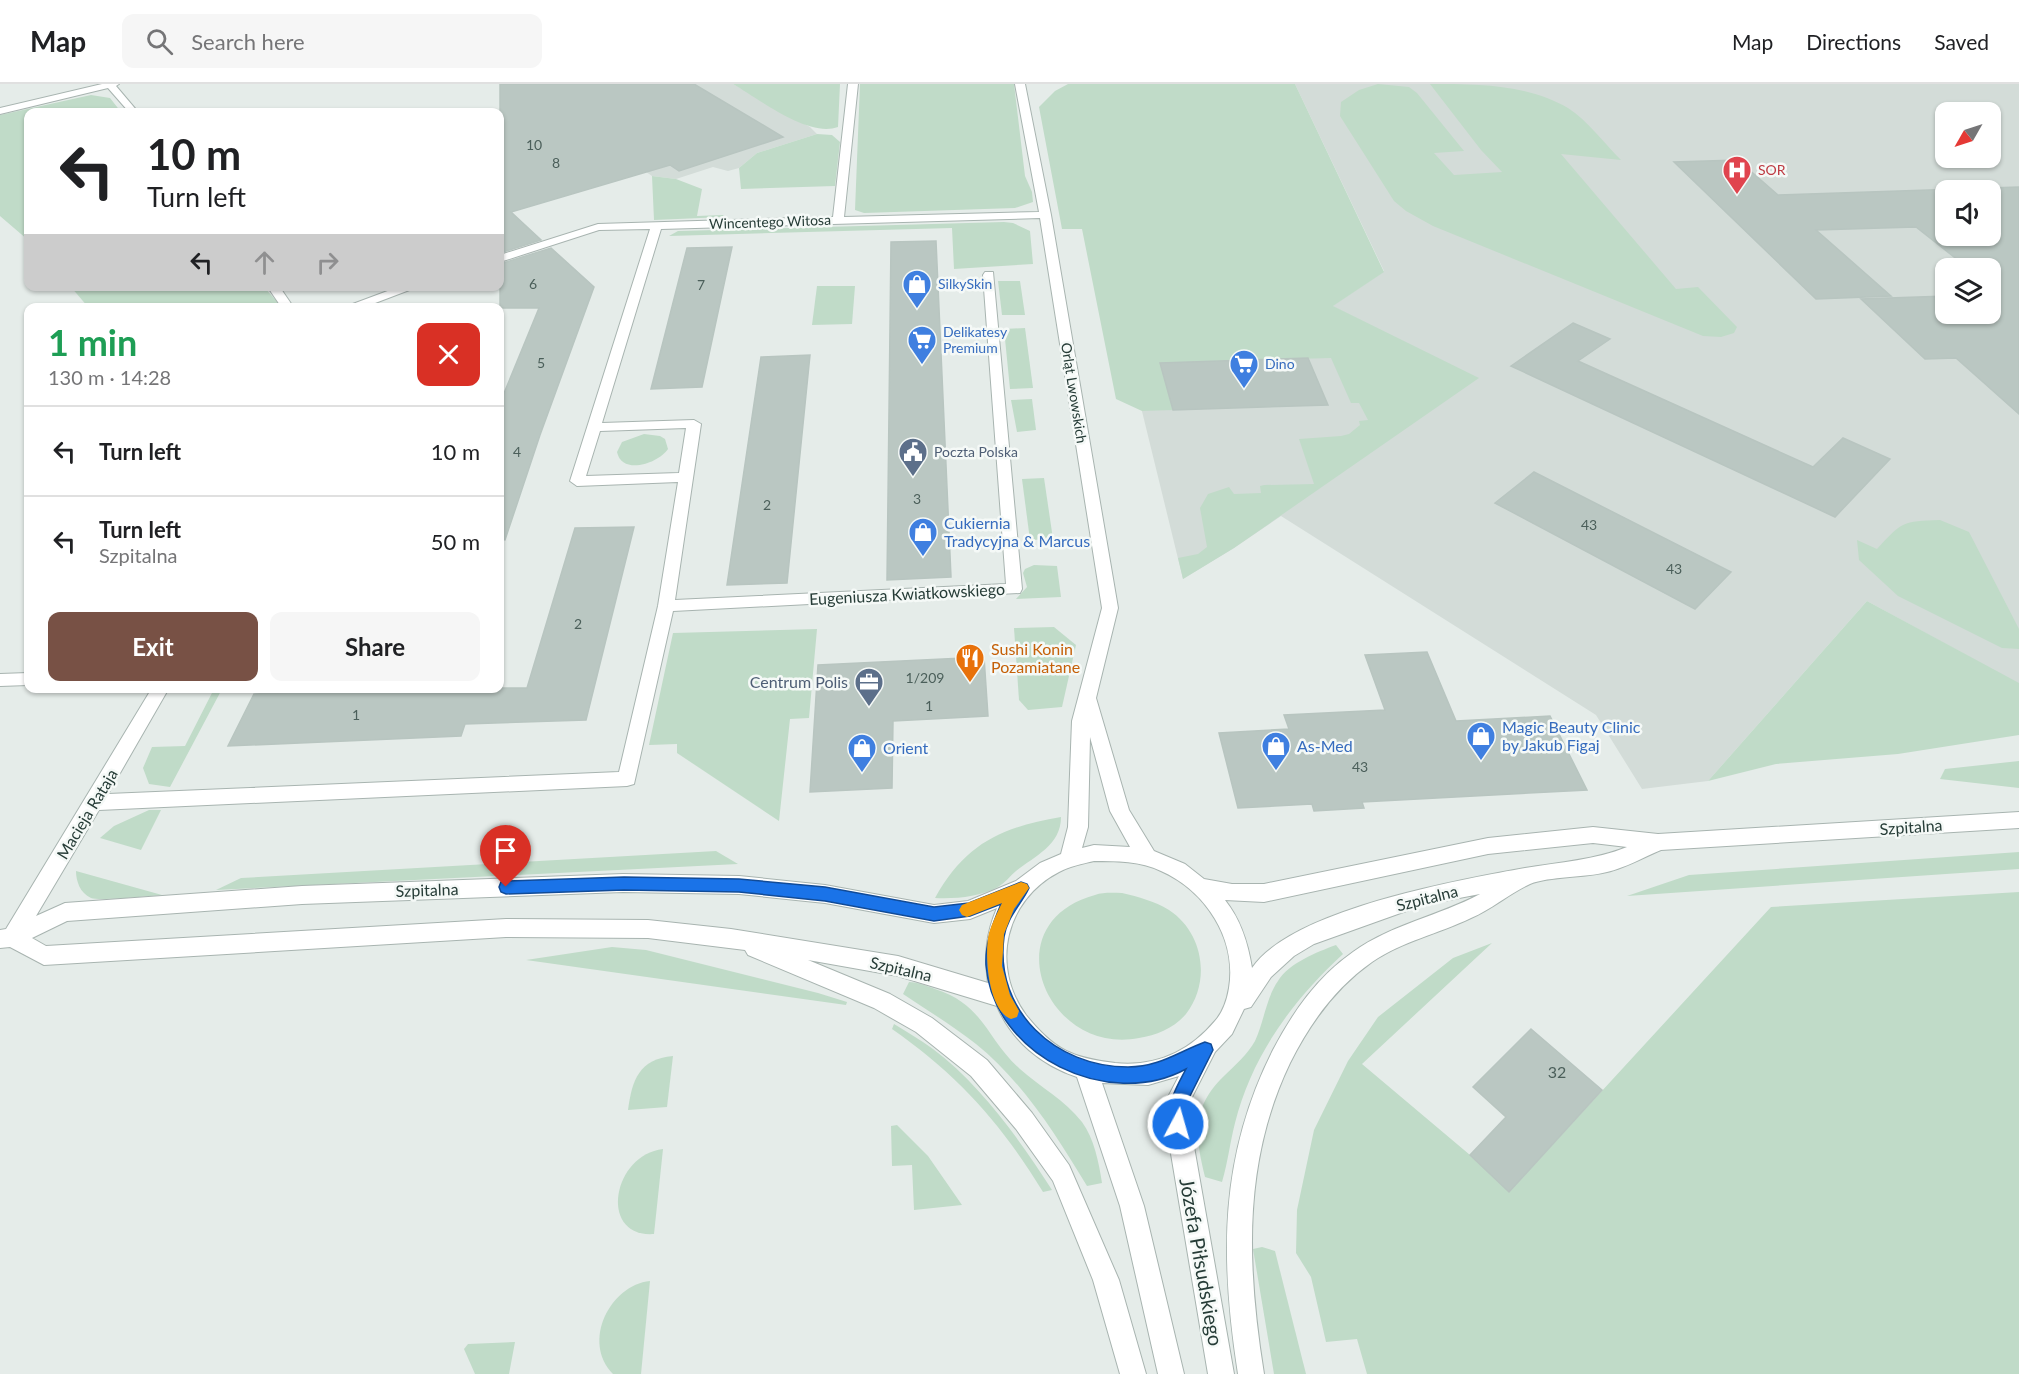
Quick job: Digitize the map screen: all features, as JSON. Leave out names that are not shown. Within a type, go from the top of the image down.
[{"type":"street","points":[[838,220],[853,84]]},
{"type":"street","name":"Orląt Lwowskich","points":[[1020,84],[1045,215],[1110,608],[1081,721],[1078,827],[1069,859]]},
{"type":"street","points":[[0,111],[112,85],[132,108]]},
{"type":"street","name":"Wincentego Witosa","points":[[504,258],[598,227],[1045,215]]},
{"type":"street","points":[[657,225],[577,481],[686,477]]},
{"type":"street","name":"Eugeniusza Kwiatkowskiego","points":[[666,606],[1014,589],[989,275]]},
{"type":"street","points":[[363,303],[399,291]]},
{"type":"street","points":[[94,802],[627,779],[666,606],[694,424],[594,427]]},
{"type":"street","points":[[0,680],[24,679]]},
{"type":"street","name":"Macieja Rataja","points":[[6,938],[94,802],[158,693]]},
{"type":"street","name":"Orląt Lwowskich","points":[[1088,700],[1120,811],[1147,858]]},
{"type":"street","name":"Szpitalna","points":[[1202,886],[1232,893],[1264,893],[1488,846],[1593,835],[1658,842],[2019,820]]},
{"type":"street","name":"Szpitalna","points":[[1205,1050],[1220,1035],[1263,970],[1287,949],[1307,937],[1423,896],[1527,876],[1607,864],[1658,842]]},
{"type":"street","points":[[1205,1050],[1169,1069],[1128,1076],[1086,1070],[1050,1054],[1021,1028],[1002,997],[994,966],[997,934],[1008,906],[1021,888],[1047,869],[1069,859],[1094,854],[1120,853],[1147,858],[1176,868],[1202,886],[1226,914],[1240,948],[1243,983],[1232,1017]]},
{"type":"street","points":[[1251,1374],[1244,1333],[1237,1260],[1239,1196],[1254,1122],[1278,1062],[1306,1012],[1343,972],[1389,940],[1464,912],[1527,876]]},
{"type":"street","name":"Szpitalna","points":[[6,938],[65,912],[302,895],[624,883],[739,885],[825,894],[934,914],[970,910],[1021,888]]},
{"type":"street","name":"Szpitalna","points":[[6,938],[44,956],[506,928],[627,928],[731,938],[898,966],[1002,997]]},
{"type":"street","points":[[731,938],[882,1002],[924,1024],[979,1068],[1024,1121],[1061,1173],[1106,1280],[1133,1374]]},
{"type":"street","name":"Józefa Piłsudskiego","points":[[1205,1050],[1179,1099],[1178,1124],[1221,1374]]},
{"type":"street","points":[[1086,1070],[1132,1206],[1171,1374]]},
{"type":"shaded area","points":[[519,84],[733,84],[810,127],[817,134],[757,153],[739,168],[728,171],[713,167],[676,179],[652,176]]},
{"type":"shaded area","points":[[1295,84],[2019,84],[2019,684],[1867,601],[1708,781],[1642,789],[1596,715],[1281,516],[1183,579],[1128,354],[1409,345],[1332,306],[1384,271]]},
{"type":"green space","points":[[733,84],[840,84],[838,127],[826,129],[798,122]]},
{"type":"green space","points":[[860,84],[1014,84],[1025,176],[1032,192],[1033,202],[1015,208],[864,213],[855,210]]},
{"type":"green space","points":[[1068,84],[1295,84],[1384,272],[1333,306],[1479,378],[1234,548],[1183,579],[1178,558],[1198,554],[1207,547],[1200,508],[1208,494],[1229,487],[1234,494],[1261,493],[1260,486],[1264,485],[1314,484],[1299,439],[1349,434],[1360,425],[1359,421],[1368,420],[1359,403],[1351,403],[1331,358],[1161,363],[1173,410],[1142,411],[1116,399],[1082,229],[1062,229],[1039,107],[1055,91]]},
{"type":"green space","points":[[1378,84],[1409,87],[1417,93],[1464,151],[1434,153],[1454,175],[1502,172],[1481,150],[1430,84],[1484,85],[1519,90],[1552,100],[1568,108],[1589,126],[1621,160],[1561,154],[1676,289],[1698,287],[1737,327],[1734,333],[1721,337],[1703,336],[1433,226],[1406,211],[1394,201],[1340,116],[1341,102],[1359,90]]},
{"type":"green space","points":[[91,95],[110,98],[118,108],[32,108]]},
{"type":"green space","points":[[24,110],[24,237],[0,216],[0,115]]},
{"type":"green space","points":[[817,134],[832,135],[840,142],[835,186],[741,189],[739,168],[757,153]]},
{"type":"green space","points":[[652,176],[676,179],[702,189],[697,216],[723,215],[724,217],[654,220]]},
{"type":"green space","points":[[1013,223],[1030,231],[1033,264],[954,269],[952,228],[669,236],[678,231]]},
{"type":"green space","points":[[998,281],[1020,281],[1025,315],[1002,315]]},
{"type":"green space","points":[[817,286],[855,286],[852,324],[812,325]]},
{"type":"green space","points":[[74,291],[268,291],[278,303],[85,303]]},
{"type":"green space","points":[[1025,328],[1033,388],[1010,389],[1004,329]]},
{"type":"green space","points":[[1032,399],[1036,430],[1017,432],[1011,400]]},
{"type":"green space","points":[[644,434],[665,439],[668,449],[657,459],[641,465],[626,464],[617,452],[622,442]]},
{"type":"green space","points":[[1044,478],[1053,539],[1030,540],[1022,479]]},
{"type":"green space","points":[[1940,520],[1969,532],[2019,629],[2019,649],[2002,648],[1898,596],[1859,560],[1857,540],[1877,549],[1898,528],[1910,522]]},
{"type":"green space","points":[[1034,565],[1057,566],[1061,597],[1016,599],[1027,587],[1023,573],[1025,569]]},
{"type":"green space","points":[[1867,601],[2019,683],[2019,735],[1898,754],[1776,764],[1708,781]]},
{"type":"green space","points":[[1054,627],[1076,645],[1062,707],[1028,710],[1019,700],[1014,628]]},
{"type":"green space","points":[[817,629],[809,718],[790,719],[779,821],[677,753],[677,744],[649,745],[673,633]]},
{"type":"green space","points":[[212,693],[220,693],[170,787],[149,784],[143,768],[152,747],[185,746]]},
{"type":"green space","points":[[2019,761],[2019,788],[1940,779],[1945,769]]},
{"type":"green space","points":[[149,810],[161,810],[141,850],[100,838],[114,826]]},
{"type":"green space","points":[[1061,817],[1057,835],[1046,849],[1001,885],[975,895],[935,898],[959,864],[987,841],[1020,826]]},
{"type":"green space","points":[[716,851],[738,864],[216,890],[241,878]]},
{"type":"green space","points":[[2019,852],[2019,869],[1627,896],[1689,875]]},
{"type":"green space","points":[[76,871],[162,895],[114,899],[91,898],[79,886]]},
{"type":"green space","points":[[2019,892],[2019,1374],[1367,1374],[1357,1339],[1326,1342],[1311,1277],[1296,1253],[1297,1210],[1314,1130],[1348,1061],[1378,1017],[1453,958],[1492,943],[1362,1064],[1470,1155],[1509,1192],[1771,907]]},
{"type":"green space","points":[[1122,893],[1158,904],[1181,920],[1190,931],[1200,959],[1199,987],[1186,1014],[1165,1030],[1139,1038],[1106,1038],[1078,1027],[1057,1008],[1044,984],[1039,957],[1045,932],[1064,910],[1098,894]]},
{"type":"green space","points":[[1336,945],[1343,954],[1307,990],[1291,1010],[1263,1052],[1252,1074],[1235,1123],[1222,1182],[1205,1177],[1199,1148],[1198,1123],[1206,1100],[1213,1088],[1252,1046],[1274,988],[1283,975],[1304,959]]},
{"type":"green space","points":[[612,947],[646,950],[847,1002],[846,1005],[526,960]]},
{"type":"green space","points":[[909,982],[935,989],[965,1004],[975,1013],[999,1046],[1020,1069],[1075,1114],[1086,1128],[1093,1143],[1102,1183],[1087,1186],[1051,1129],[1024,1092],[976,1044],[903,994]]},
{"type":"green space","points":[[894,1024],[933,1049],[967,1079],[1013,1133],[1052,1190],[1043,1192],[1011,1144],[977,1102],[938,1064],[892,1029]]},
{"type":"green space","points":[[673,1056],[667,1107],[628,1110],[632,1089],[639,1073],[652,1061]]},
{"type":"green space","points":[[897,1125],[928,1156],[962,1205],[914,1210],[912,1165],[892,1166],[891,1126]]},
{"type":"green space","points":[[663,1149],[654,1234],[636,1232],[625,1223],[619,1210],[618,1195],[623,1180],[632,1165],[646,1155]]},
{"type":"green space","points":[[1262,1247],[1275,1251],[1306,1374],[1274,1374],[1253,1249]]},
{"type":"green space","points":[[650,1281],[641,1374],[613,1374],[604,1361],[600,1347],[600,1332],[605,1317],[612,1304],[623,1293],[636,1285]]},
{"type":"green space","points":[[515,1342],[509,1374],[475,1374],[464,1349],[468,1344]]},
{"type":"building","points":[[500,84],[694,84],[783,137],[679,171],[670,165],[511,212],[541,240],[504,252],[504,108],[500,108]]},
{"type":"building","points":[[1738,160],[1778,195],[1935,190],[1935,242],[1916,227],[1816,230],[1891,296],[1816,299],[1674,162]]},
{"type":"building","points":[[2019,187],[2019,414],[1956,358],[1925,359],[1861,299],[1935,296],[1935,324],[2001,324],[2001,258],[1955,258],[1940,246],[2001,246],[2001,188]]},
{"type":"building","points":[[936,241],[951,577],[887,580],[891,242]]},
{"type":"building","points":[[732,247],[702,387],[651,389],[687,248]]},
{"type":"building","points":[[551,248],[594,287],[540,435],[505,540],[504,393],[539,308],[504,308],[504,303],[500,303],[500,291],[504,291],[504,263]]},
{"type":"building","points":[[1573,323],[1610,339],[1578,361],[1813,467],[1843,438],[1890,459],[1835,517],[1511,366]]},
{"type":"building","points":[[810,355],[787,583],[727,585],[761,357]]},
{"type":"building","name":"Dino","points":[[1308,358],[1328,405],[1173,410],[1160,363]]},
{"type":"building","points":[[1534,472],[1731,572],[1695,609],[1495,503]]},
{"type":"building","points":[[634,527],[586,720],[465,724],[461,736],[228,746],[254,694],[504,693],[504,688],[527,688],[575,528]]},
{"type":"building","points":[[1427,652],[1456,721],[1550,716],[1587,790],[1362,802],[1364,808],[1314,811],[1312,804],[1238,808],[1219,733],[1289,729],[1284,715],[1385,710],[1365,655]]},
{"type":"building","points":[[984,657],[988,716],[893,721],[892,788],[810,792],[818,665]]},
{"type":"building","points":[[1531,1029],[1602,1090],[1509,1192],[1470,1155],[1506,1117],[1473,1087]]},
{"type":"slow traffic","points":[[967,910],[1021,888],[1008,906],[997,934],[994,966],[1002,997],[1011,1011]]},
{"type":"place","name":"SOR","points":[[1737,196]]},
{"type":"place","name":"SilkySkin","points":[[917,310]]},
{"type":"place","name":"Delikatesy Premium","points":[[922,366]]},
{"type":"place","name":"Dino","points":[[1244,390]]},
{"type":"place","name":"Poczta Polska","points":[[913,478]]},
{"type":"place","name":"Cukiernia Tradycyjna & Marcus","points":[[923,558]]},
{"type":"place","name":"Sushi Konin Pozamiatane","points":[[970,684]]},
{"type":"place","name":"Centrum Polis","points":[[869,708]]},
{"type":"place","name":"Magic Beauty Clinic by Jakub Figaj","points":[[1481,762]]},
{"type":"place","name":"As-Med","points":[[1276,772]]},
{"type":"place","name":"Orient","points":[[862,774]]},
{"type":"route","points":[[506,887],[624,883],[739,885],[825,894],[934,914],[970,910],[1021,888],[1008,906],[997,934],[994,966],[1002,997],[1021,1028],[1050,1054],[1086,1070],[1128,1076],[1169,1069],[1205,1050],[1179,1099],[1178,1124]]}]
